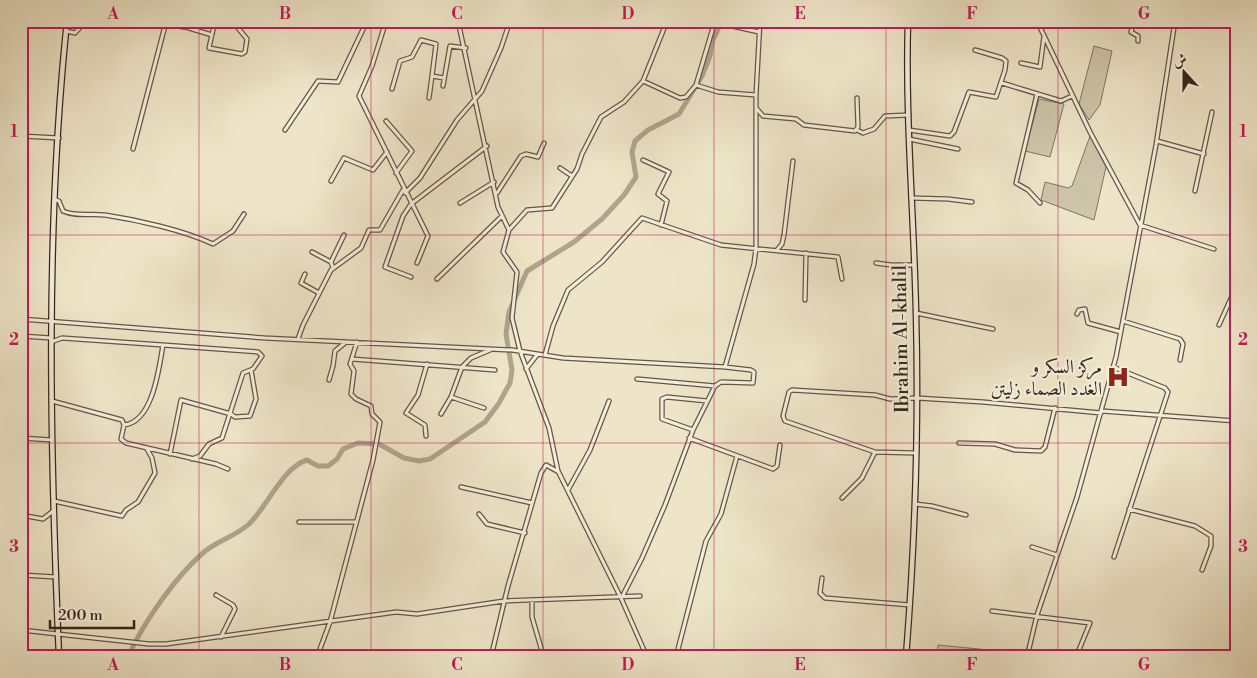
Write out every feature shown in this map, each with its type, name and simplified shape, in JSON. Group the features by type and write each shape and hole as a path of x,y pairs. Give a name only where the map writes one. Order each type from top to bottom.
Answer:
{"highway":[{"path":"1232,21 1236,24"}],"street":[{"path":"59,657 53,511 51,320 67,21"},
{"path":"66,31 75,33 86,21"},
{"path":"133,149 166,21 212,35"},
{"path":"182,27 183,21"},
{"path":"215,21 209,48 242,54 245,52 247,40 238,28 240,21"},
{"path":"284,130 318,80 338,82 367,21"},
{"path":"386,21 372,66 359,96 428,237 417,263"},
{"path":"458,21 466,48 474,100 487,146 502,216 509,230"},
{"path":"298,339 319,293 333,268 359,249 369,230 380,230 404,191 420,178 449,132 482,91 496,61 510,21"},
{"path":"647,657 621,598 558,471 549,428 526,369 512,318 517,272 503,252 509,230 527,210 552,208 572,176 601,117 624,102 643,81 667,21"},
{"path":"725,367 754,264 756,248 756,95 760,21"},
{"name":"Ibrahim Al-khalil","path":"906,657 914,504 916,398 916,312 908,115 908,21"},
{"path":"1037,21 1072,96 1140,225 1214,250"},
{"path":"1134,21 1131,32 1138,36 1138,42"},
{"path":"1027,657 1037,615 1077,497 1113,367 1157,141 1177,21 1206,24 1219,21"},
{"path":"643,81 680,98 686,97 696,85 714,22 759,32"},
{"path":"1021,64 1040,67 1044,35"},
{"path":"392,89 400,61 412,57 421,40 436,44 429,98"},
{"path":"443,86 451,46 466,48"},
{"path":"909,130 951,135 969,92 995,98 1002,83 1006,65 1004,59 975,50"},
{"path":"432,76 444,78"},
{"path":"1002,83 1061,101 1072,96"},
{"path":"696,85 718,92 756,95"},
{"path":"1037,94 1016,183 1028,190 1040,203"},
{"path":"857,98 857,130"},
{"path":"757,109 763,116 796,119 804,125 857,130 863,133 874,129 885,116 908,115"},
{"path":"1195,191 1212,112"},
{"path":"386,121 412,151 396,173"},
{"path":"21,136 60,138"},
{"path":"909,139 958,149"},
{"path":"1157,141 1204,154"},
{"path":"497,193 522,155 538,157 544,143"},
{"path":"411,277 385,267 400,224 411,204 487,146"},
{"path":"331,181 344,158 373,170 387,152"},
{"path":"643,160 669,172 658,194 667,202 661,224"},
{"path":"777,250 782,244 784,235 793,161"},
{"path":"560,168 572,176"},
{"path":"460,202 494,182"},
{"path":"912,198 972,202"},
{"path":"56,200 59,201 63,211 69,213 104,215 175,229 213,244 233,231 244,214"},
{"path":"437,279 502,216"},
{"path":"544,355 553,326 568,290 602,262 642,218 721,246 838,257 842,279"},
{"path":"330,262 344,235"},
{"path":"312,252 330,262 333,268"},
{"path":"805,300 806,253"},
{"path":"876,263 891,266 914,265"},
{"path":"305,274 301,283 319,293"},
{"path":"1219,325 1236,287"},
{"path":"1078,314 1079,310 1085,309 1088,323 1121,332"},
{"path":"916,312 993,329"},
{"path":"21,319 206,334 493,349 544,355 751,370 754,372 753,383 721,382 715,386 689,438 665,505 642,558 621,598"},
{"path":"1123,320 1180,339 1183,344 1180,360"},
{"path":"21,336 51,340 69,338 261,353 262,358 251,370 243,373 232,414 221,440 209,444 198,457 192,459"},
{"path":"329,380 333,366 334,351 347,341"},
{"path":"318,657 330,622 373,460 380,422 372,414 371,406 352,396 352,359 357,342"},
{"path":"124,425 136,421 146,408 154,387 163,345"},
{"path":"441,414 462,367 471,358 493,349"},
{"path":"526,369 538,354"},
{"path":"352,359 495,370"},
{"path":"426,436 425,425 406,413 421,390 427,364"},
{"path":"1113,367 1168,390 1168,395 1159,416 1114,557"},
{"path":"170,454 181,400 232,414 235,417 250,416 256,398 251,370"},
{"path":"637,379 715,386"},
{"path":"915,453 875,452 785,421 783,416 790,391 875,395 890,400 916,398 1236,420"},
{"path":"450,397 484,408"},
{"path":"693,430 662,419 662,399 667,397 707,401"},
{"path":"52,401 120,419 124,425 122,441 228,469"},
{"path":"567,491 590,450 609,401"},
{"path":"959,442 995,444 1015,450 1041,451 1045,447 1055,408"},
{"path":"21,438 52,440"},
{"path":"689,438 776,468 780,445"},
{"path":"53,501 122,516 126,510 138,502 155,473 152,458 147,448"},
{"path":"842,498 862,478 875,452"},
{"path":"676,657 706,541 721,514 737,456"},
{"path":"491,657 504,601 544,466 547,465 558,471"},
{"path":"461,487 532,503"},
{"path":"914,504 932,506 966,515"},
{"path":"1129,509 1194,526 1211,536 1211,546 1202,570"},
{"path":"21,515 43,519 53,511"},
{"path":"479,514 487,524 525,533"},
{"path":"299,522 355,522"},
{"path":"1032,547 1057,555"},
{"path":"21,575 56,577"},
{"path":"822,578 820,593 825,598 910,605"},
{"path":"216,595 235,608 221,638"},
{"path":"21,630 155,644 221,638 396,612 417,614 504,601 640,596"},
{"path":"532,600 532,617 541,648"},
{"path":"992,611 1090,623 1076,657"}],"shaded area":[{"path":"1094,46 1112,51 1100,105 1089,120 1079,104"},
{"path":"1039,99 1064,104 1050,157 1025,151"},
{"path":"1090,136 1106,167 1094,220 1041,200 1045,182 1068,188 1072,186"},
{"path":"938,645 999,651 997,657 910,657 910,653 937,654"}],"waterway":[{"path":"128,657 151,615 182,574 209,548 249,524 283,479 298,464 307,460 318,466 328,466 337,459 343,449 358,443 379,444 404,458 419,461 430,459 485,422 499,403 510,383 512,370 506,334 509,312 527,271 574,242 602,219 624,195 636,177 632,152 635,141 648,130 679,114 702,76 710,56 712,42 722,21"}],"place":[{"name":"مركز السكر و الغدد الصماء زليتن","path":"1118,377"}]}
